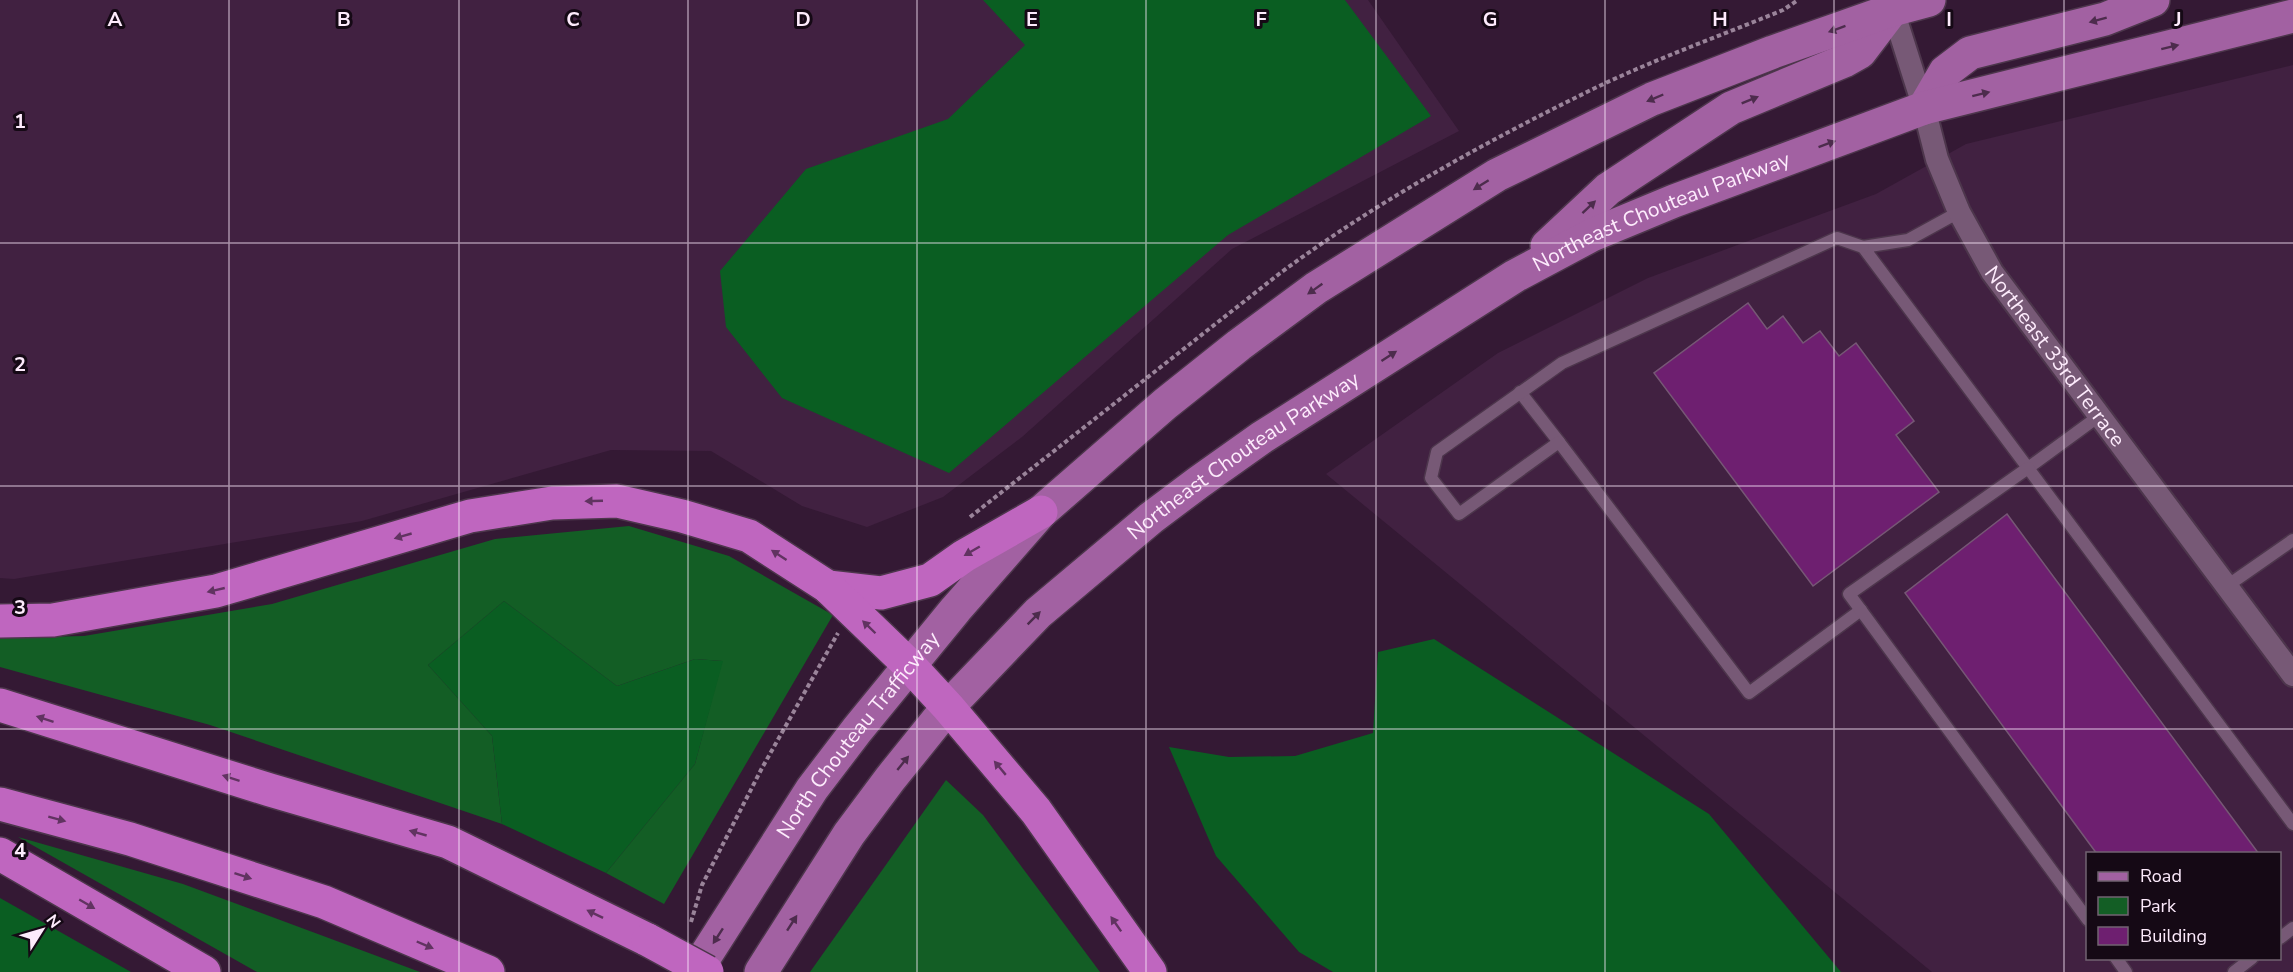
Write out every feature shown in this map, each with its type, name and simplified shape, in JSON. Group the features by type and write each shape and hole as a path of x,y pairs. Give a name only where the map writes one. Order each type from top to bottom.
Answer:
{"highway":[{"path":"0,621 53,620 216,591 470,516 563,502 617,501 682,516 749,536 828,587 910,666 948,707 1036,812 1150,972"},
{"path":"828,587 881,593 930,580 964,556 1041,512"},
{"path":"0,705 270,790 448,842 648,940 707,972"},
{"path":"0,804 130,838 324,902 488,972"},
{"path":"0,854 204,972"}],"main road":[{"path":"1041,512 1165,404 1308,294 1497,175 1652,99 1891,5 1929,0"},
{"path":"1924,108 1945,72 1970,53 2105,19 2153,0"},
{"path":"1515,276 1608,189 1731,108 1844,61 1860,52 1891,5"},
{"name":"Northeast Chouteau Parkway","path":"948,707 1038,614 1161,511 1261,438 1515,276 1592,235 1674,201 1924,108 2293,16"},
{"name":"North Chouteau Trafficway","path":"695,972 812,789 956,609 1041,512"},
{"path":"761,972 849,834 948,707"}],"street":[{"name":"Northeast 33rd Terrace","path":"1891,5 1924,108 1937,159 1959,212 1992,272 2293,675"}],"lane":[{"path":"1558,442 1459,514 1431,478 1437,452 1562,363 1837,238 1863,247 1908,240 1959,212"},
{"path":"1863,247 2293,824"},
{"path":"1520,392 1749,693 1861,610"},
{"path":"2086,917 1849,594 2099,416"},
{"path":"2227,586 2293,540"},
{"path":"2281,937 2293,928"},
{"path":"2234,972 2249,960"}],"shaded area":[{"path":"0,0 1368,0 1459,131 1232,249 1022,437 943,497 867,527 802,506 711,451 611,450 362,521 14,579 0,578"},
{"path":"2293,65 2293,972 1932,972 1326,474 1498,353 1648,278 1876,194 1966,144"}],"green space":[{"path":"983,0 1345,0 1431,116 1228,235 949,473 782,398 726,327 720,271 806,169 948,119 1025,45"},
{"path":"629,526 729,556 833,615 664,904 606,873 695,764 722,661 695,659 617,686 504,601 428,665 492,736 502,824 210,725 0,667 0,638 84,636 272,604 495,539"},
{"path":"504,601 617,686 695,659 723,661 695,764 606,873 502,824 492,736 428,665"},
{"path":"1434,639 1709,814 1841,972 1333,972 1299,952 1216,856 1169,747 1229,757 1295,756 1373,733 1378,652"},
{"path":"946,780 983,815 1100,972 810,972"},
{"path":"18,837 183,884 420,972 257,972"},
{"path":"0,898 131,972 0,972"}],"building":[{"path":"1748,303 1767,329 1783,316 1803,343 1820,331 1839,356 1856,343 1914,421 1896,435 1939,492 1813,586 1654,373"},
{"path":"2007,514 2258,852 2096,852 1905,593"}]}
